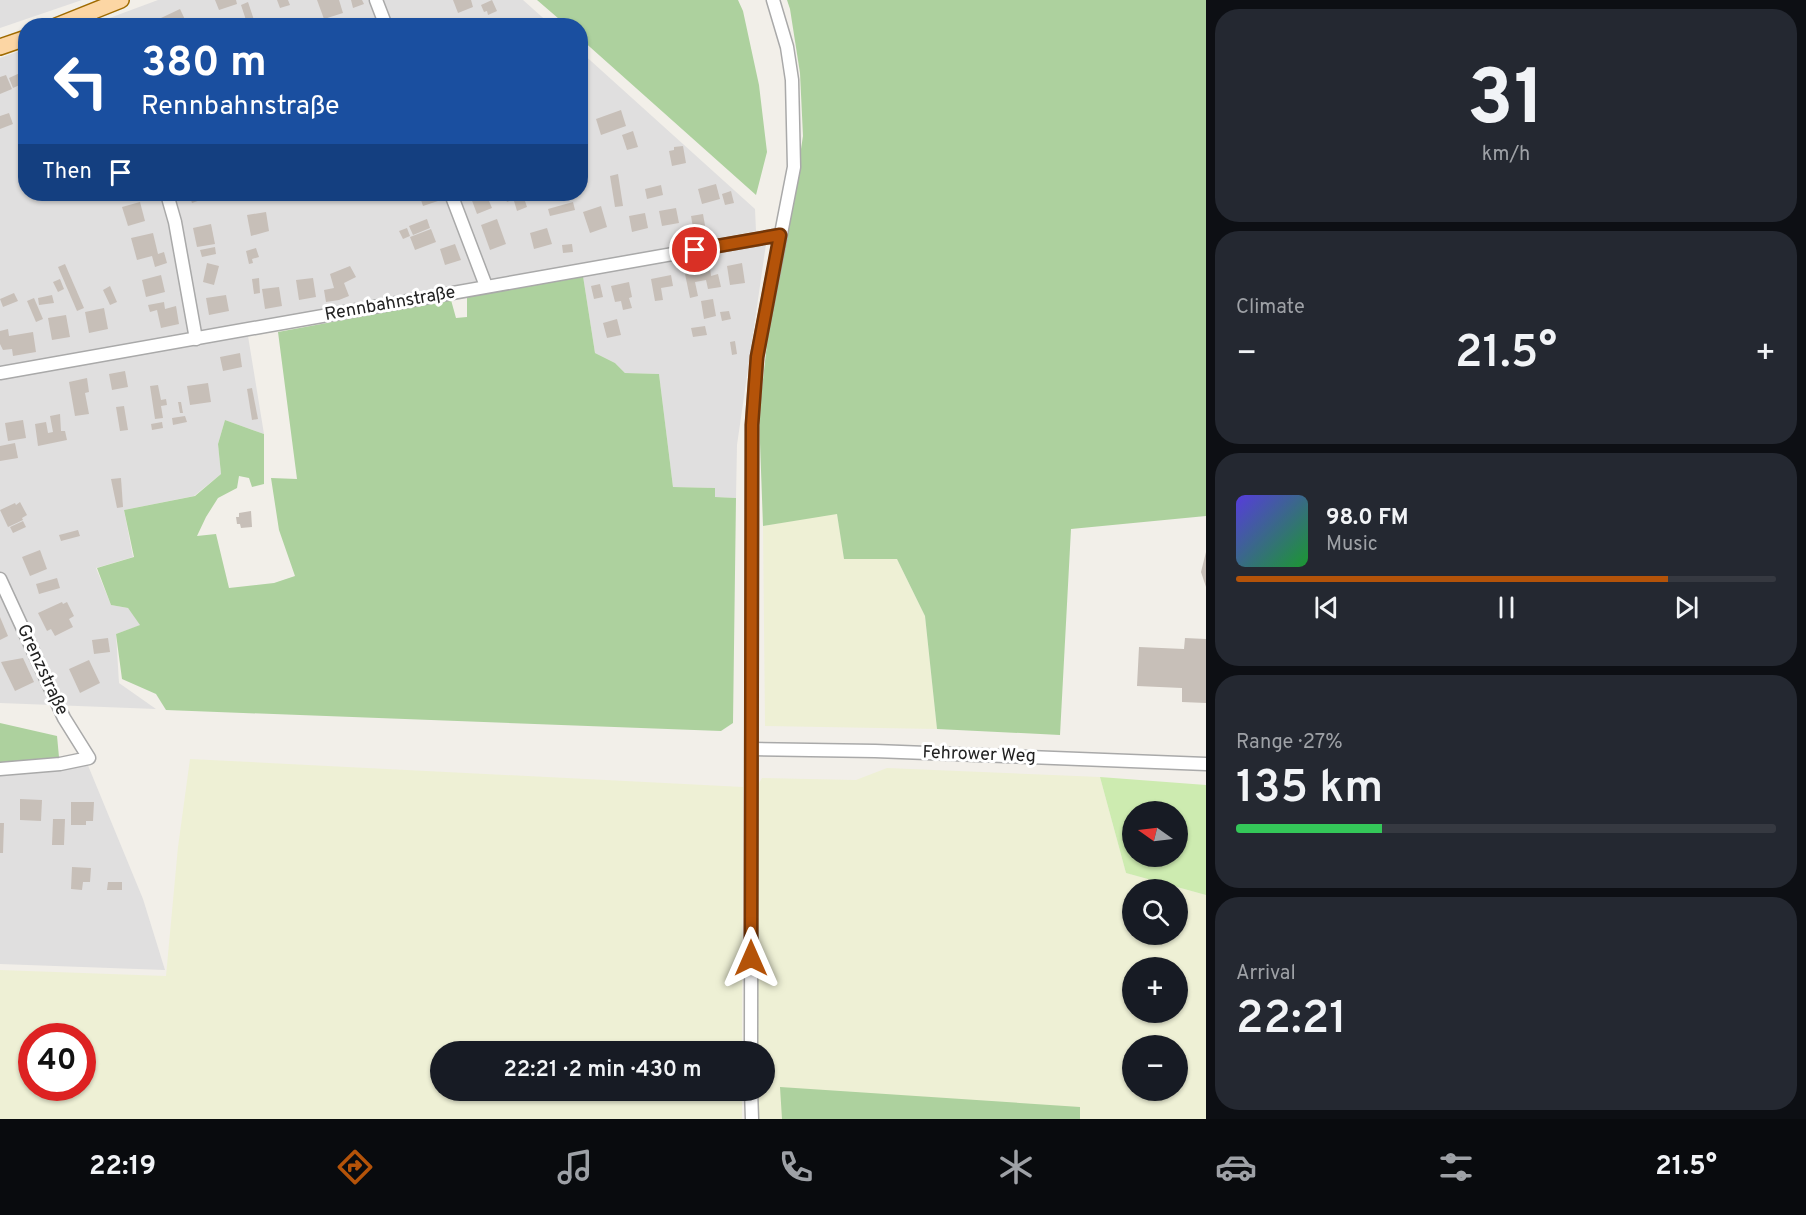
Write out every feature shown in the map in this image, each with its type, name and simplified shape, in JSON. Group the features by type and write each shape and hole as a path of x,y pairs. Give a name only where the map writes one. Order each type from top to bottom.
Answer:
{"main road":[{"path":"93,18 121,0"},
{"path":"0,47 18,41"}],"street":[{"path":"376,0 383,18"},
{"path":"751,1041 752,425 757,357 794,167 792,80 773,0"},
{"path":"168,201 175,222 196,339"},
{"path":"454,201 486,286"},
{"name":"Rennbahnstraße","path":"0,373 780,235"},
{"name":"Grenzstraße","path":"0,579 64,718 90,758 60,764 0,769"},
{"name":"Fehrower Weg","path":"752,749 874,751 1206,764"},
{"path":"752,1101 752,1119"}],"shaded area":[{"path":"0,0 82,0 29,18 18,18 18,22 0,28"},
{"path":"158,0 523,0 543,18 110,18"},
{"path":"18,52 18,201 588,201 588,58 755,209 756,231 389,300 0,367 0,58"},
{"path":"766,244 737,445 736,498 715,497 714,488 673,487 659,374 625,373 615,363 595,353 583,276"},
{"path":"248,336 264,434 225,420 218,444 221,474 194,496 124,510 133,557 96,568 111,605 128,608 141,625 116,634 119,683 156,709 0,703 0,378"},
{"path":"87,763 143,899 165,970 0,964 0,775 33,773"}],"green space":[{"path":"537,0 738,0 743,11 759,85 767,152 756,195 588,45 588,18 558,18"},
{"path":"787,0 1206,0 1206,516 1071,529 1060,735 937,729 925,616 897,559 844,559 837,514 763,526 759,415 769,326 787,240 803,136 800,73"},
{"path":"583,276 595,353 615,363 625,373 659,374 673,487 715,488 715,497 736,498 733,723 721,731 166,710 156,694 122,679 116,634 140,625 128,608 111,605 97,568 134,557 124,510 195,496 221,474 218,444 225,420 264,434 264,484 252,487 249,478 239,476 237,488 218,498 197,536 216,534 229,588 274,583 295,576 279,530 271,478 297,479 278,332 451,300 456,318 467,317 467,297"},
{"path":"837,513 844,559 897,559 925,616 937,729 765,726 763,526"},
{"path":"0,723 57,736 59,757 0,764"},
{"path":"190,759 743,787 742,1041 430,1041 430,1101 742,1101 742,1119 0,1119 0,970 166,976 178,847"},
{"path":"887,768 1100,777 1122,858 1122,867 1124,867 1126,873 1148,879 1122,879 1122,945 1188,945 1188,890 1206,895 1206,1119 759,1119 758,1101 775,1101 775,1041 758,1041 756,788 762,778 856,780"},
{"path":"1100,777 1206,785 1206,895 1188,890 1188,879 1148,879 1126,873 1124,867 1188,867 1188,801 1122,801 1122,858"},
{"path":"780,1087 1080,1107 1080,1119 782,1119"}],"building":[{"path":"215,0 236,0 237,4 219,10"},
{"path":"277,0 288,0 290,5 280,8"},
{"path":"317,0 339,0 343,13 324,18"},
{"path":"351,0 362,0 364,4 353,8"},
{"path":"453,0 471,0 473,7 458,13"},
{"path":"492,0 497,11 488,15 481,5"},
{"path":"248,2 253,18 245,18 241,5"},
{"path":"180,9 184,18 161,18"},
{"path":"18,74 18,86 13,88 9,78"},
{"path":"6,75 12,89 0,94 0,77"},
{"path":"621,110 626,126 601,135 596,119"},
{"path":"9,113 13,124 0,129 0,116"},
{"path":"633,131 638,147 627,150 622,135"},
{"path":"683,146 686,163 672,166 669,151 674,150 674,147"},
{"path":"618,174 623,206 615,207 610,176"},
{"path":"716,184 720,199 702,204 698,189"},
{"path":"661,185 663,195 647,199 645,189"},
{"path":"731,191 734,203 725,205 722,194"},
{"path":"421,201 438,201 423,206"},
{"path":"472,201 489,201 492,208 477,214"},
{"path":"514,201 525,201 527,207 517,211"},
{"path":"140,202 145,221 128,226 122,207"},
{"path":"573,202 575,210 550,216 548,209"},
{"path":"601,206 607,227 590,233 583,212"},
{"path":"676,208 679,223 662,226 659,211"},
{"path":"266,212 269,231 251,236 247,215"},
{"path":"645,213 648,228 632,232 629,216"},
{"path":"703,214 706,231 694,233 691,216"},
{"path":"427,219 430,228 413,235 409,226"},
{"path":"497,219 506,244 490,250 481,225"},
{"path":"211,224 215,244 197,247 193,228"},
{"path":"407,228 410,236 403,239 399,231"},
{"path":"547,228 552,244 534,249 530,233"},
{"path":"431,229 436,242 415,250 410,237"},
{"path":"153,233 158,254 164,252 167,263 155,267 152,256 137,260 131,238"},
{"path":"455,244 461,260 445,265 440,249"},
{"path":"572,244 573,252 563,253 562,245"},
{"path":"215,247 216,254 202,257 200,250"},
{"path":"256,248 259,257 252,259 253,263 249,264 246,251"},
{"path":"207,263 219,266 214,285 203,282"},
{"path":"742,263 745,283 730,285 727,266"},
{"path":"65,264 84,308 77,311 58,267"},
{"path":"350,266 356,277 344,283 349,296 326,302 324,290 334,288 330,274"},
{"path":"710,268 711,276 718,274 721,287 708,289 706,280 695,282 698,296 690,298 685,274"},
{"path":"161,275 165,292 146,297 142,280"},
{"path":"671,275 673,286 661,288 663,300 655,301 651,279"},
{"path":"259,278 260,293 254,294 252,279"},
{"path":"313,278 316,297 299,300 296,280"},
{"path":"60,279 64,289 58,292 53,282"},
{"path":"629,282 632,297 629,298 632,308 623,310 621,301 615,302 611,286"},
{"path":"600,284 603,297 594,299 591,286"},
{"path":"110,286 117,302 110,305 103,290"},
{"path":"279,287 282,306 265,309 262,289"},
{"path":"14,293 18,301 3,307 0,299"},
{"path":"52,295 54,303 39,305 38,298"},
{"path":"226,295 229,311 209,315 206,298"},
{"path":"34,298 43,319 36,322 27,301"},
{"path":"713,299 716,316 704,319 701,301"},
{"path":"164,302 165,309 176,306 179,324 161,328 157,310 150,312 148,305"},
{"path":"104,308 108,329 89,333 85,312"},
{"path":"729,311 731,319 722,321 720,312"},
{"path":"66,315 70,337 52,340 48,318"},
{"path":"617,319 621,335 607,338 603,323"},
{"path":"705,326 707,335 693,337 691,328"},
{"path":"8,329 9,336 33,332 36,352 13,356 12,349 3,350 0,344 0,331"},
{"path":"735,341 737,354 732,355 730,342"},
{"path":"240,353 242,367 223,371 220,357"},
{"path":"125,371 128,387 112,390 109,374"},
{"path":"87,378 89,392 85,393 89,414 75,416 69,382"},
{"path":"208,383 211,402 190,405 187,386"},
{"path":"158,385 161,400 166,399 167,405 161,406 163,418 155,419 150,386"},
{"path":"252,388 258,419 252,420 247,389"},
{"path":"178,402 181,402 183,413 180,413"},
{"path":"124,406 128,430 120,431 116,407"},
{"path":"60,414 61,431 65,431 67,440 38,446 35,424 46,422 48,433 53,432 50,416"},
{"path":"185,416 187,422 173,425 172,418"},
{"path":"23,420 26,438 8,441 5,423"},
{"path":"162,422 163,428 152,430 151,424"},
{"path":"15,443 18,458 0,461 0,446"},
{"path":"121,478 123,507 117,508 111,479"},
{"path":"20,502 27,515 22,518 23,520 8,527 0,510"},
{"path":"251,511 252,527 241,528 240,524 237,524 236,517 239,517 239,513"},
{"path":"23,521 26,527 13,533 10,527"},
{"path":"78,530 80,536 61,541 59,535"},
{"path":"40,550 47,569 30,576 22,557"},
{"path":"1206,552 1206,587 1201,572"},
{"path":"57,578 60,588 39,594 36,584"},
{"path":"62,602 63,604 67,602 74,616 69,619 73,627 55,636 51,629 47,631 38,613"},
{"path":"0,617 8,636 0,640"},
{"path":"108,638 110,652 94,654 92,640"},
{"path":"1185,638 1206,639 1206,703 1182,702 1182,688 1137,686 1139,647 1184,649"},
{"path":"23,658 34,682 15,691 1,662"},
{"path":"89,660 100,683 80,693 69,669"},
{"path":"20,799 42,800 41,821 20,820"},
{"path":"71,802 94,802 93,821 86,821 86,825 71,825"},
{"path":"53,819 65,819 64,845 52,845"},
{"path":"0,823 4,823 3,853 0,853"},
{"path":"72,867 91,868 90,882 83,882 82,890 71,889"},
{"path":"108,882 122,882 122,890 107,890"}],"route":[{"path":"695,250 780,235 757,357 752,425 751,958"}]}
